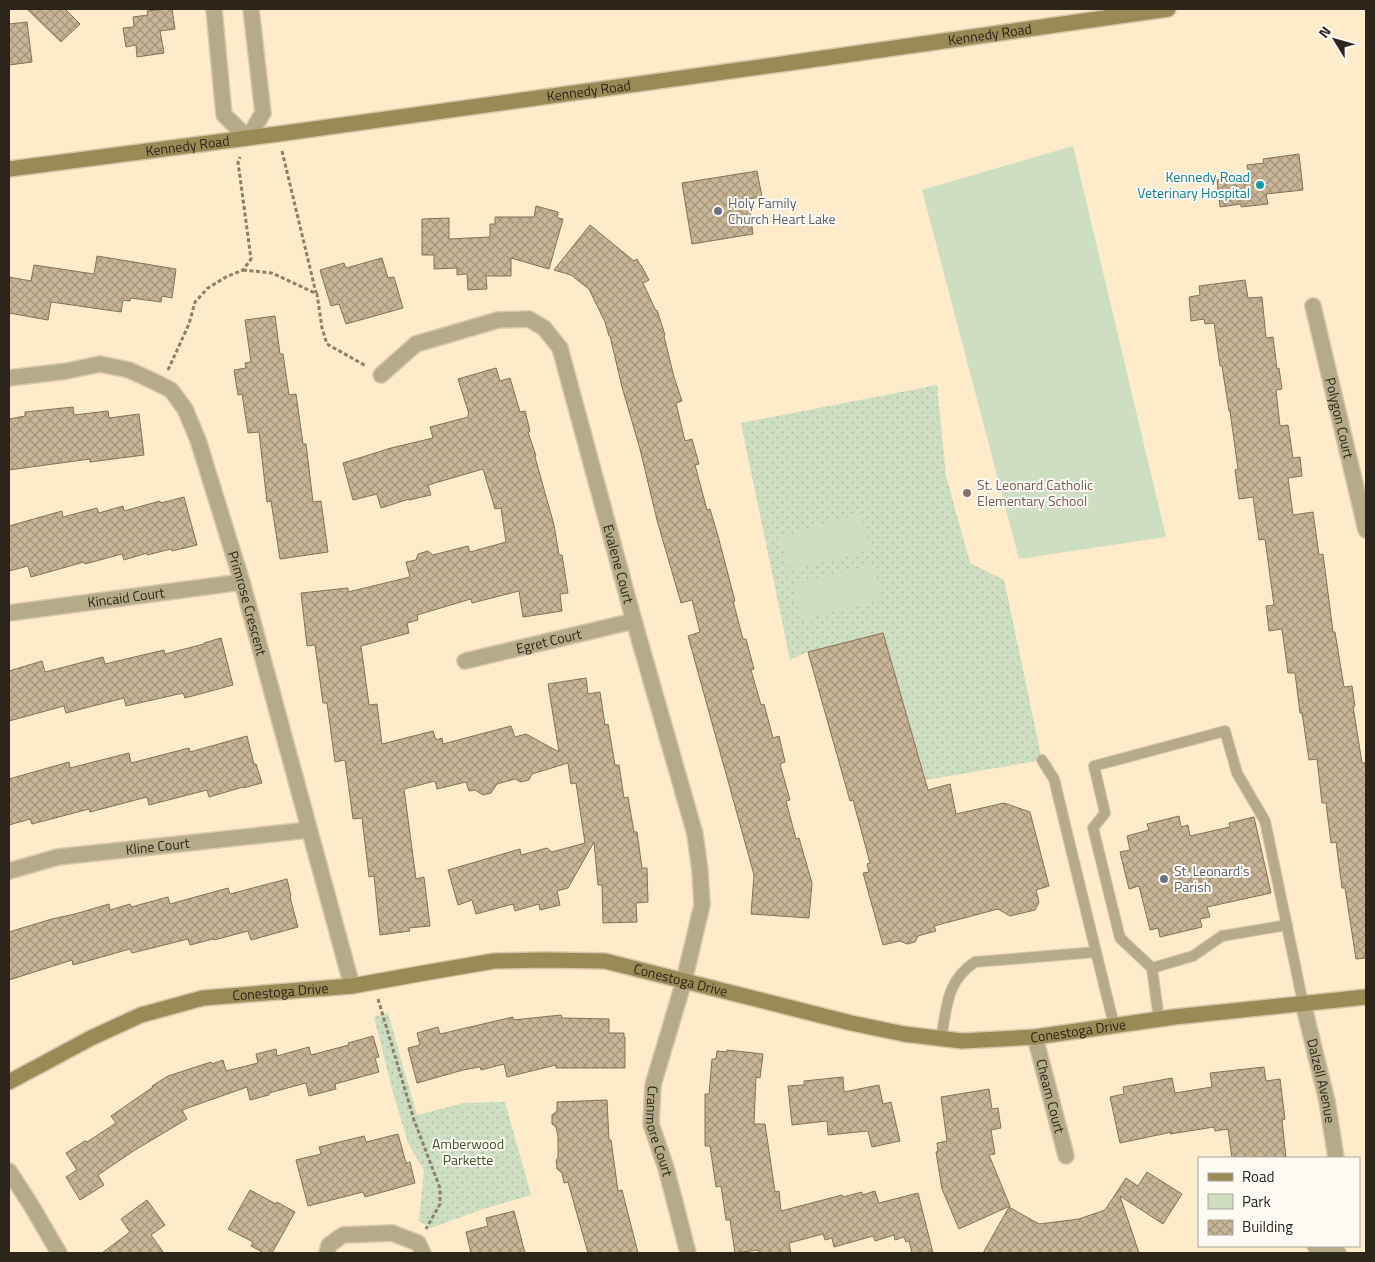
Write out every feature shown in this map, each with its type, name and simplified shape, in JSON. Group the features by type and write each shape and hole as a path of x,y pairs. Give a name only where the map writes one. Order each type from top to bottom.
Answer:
{"street":[{"path":"214,9 224,115 248,138 263,113 251,9"},
{"name":"Kennedy Road","path":"9,169 786,64 1168,9"},
{"name":"Polygon Court","path":"1313,306 1366,530"},
{"name":"Evalene Court","path":"381,375 416,344 498,320 529,319 544,328 560,348 634,621 695,834 702,905 684,981"},
{"name":"Primrose Crescent","path":"9,378 67,371 100,364 129,370 171,390 185,409 198,440 242,582 352,986"},
{"name":"Kincaid Court","path":"9,613 242,582"},
{"name":"Egret Court","path":"465,661 634,621"},
{"name":"Kline Court","path":"9,871 58,857 309,830"},
{"name":"Conestoga Drive","path":"9,1082 90,1038 141,1015 203,998 352,986 494,961 605,961 851,1023 904,1034 962,1041 1035,1037 1158,1019 1366,997"},
{"name":"Cranmore Court","path":"684,981 653,1084 651,1124 666,1168 688,1253"},
{"name":"Dalzell Avenue","path":"1303,1003 1327,1101 1336,1157"},
{"name":"Cheam Court","path":"1035,1037 1066,1156"},
{"path":"9,1171 59,1253"},
{"path":"327,1253 329,1245 343,1235 392,1233 421,1248"},
{"path":"1318,1247 1338,1253"}],"lane":[{"path":"1158,1019 1152,968 1120,938 1093,828 1105,813 1094,766 1225,731 1237,773 1265,821 1303,1003"},
{"path":"1042,760 1054,779 1114,1025"},
{"path":"1152,968 1193,956 1222,936 1287,925"},
{"path":"941,1039 951,990 956,979 964,969 975,962 1096,952"}],"path":[{"path":"278,134 327,344 381,375"},
{"path":"243,270 250,259 238,162 248,138"},
{"path":"153,381 170,369 189,324 195,302 208,288 226,277 243,270 272,274 316,294"},
{"path":"374,982 414,1120 434,1168 440,1188 440,1204 421,1248"}],"green space":[{"path":"1073,146 1166,537 1019,559 922,190"},
{"path":"937,385 946,476 970,563 1004,580 1042,760 926,780 883,633 808,652 790,660 741,423"},
{"path":"860,514 870,548 789,572 779,538"},
{"path":"873,564 882,599 802,620 793,585"},
{"name":"Amberwood Parkette","path":"388,1013 417,1115 464,1103 505,1102 531,1195 483,1209 431,1228 419,1221 424,1171 408,1143 374,1017"}],"building":[{"path":"27,9 65,9 80,24 61,42"},
{"path":"172,9 175,29 160,31 164,53 137,57 136,45 126,47 123,28 134,27 133,17 148,15 147,11"},
{"path":"27,22 32,62 9,65 9,24"},
{"name":"Kennedy Road Veterinary Hospital","path":"1299,154 1303,190 1266,194 1268,204 1241,207 1241,204 1220,207 1217,180 1249,176 1247,165 1264,163 1263,159"},
{"name":"Holy Family Church Heart Lake","path":"757,171 762,197 748,199 753,234 692,244 682,183"},
{"path":"536,206 558,212 557,218 563,219 549,269 511,258 511,276 486,276 487,289 468,290 467,274 457,275 457,268 434,269 434,255 422,255 422,219 449,218 449,239 490,237 490,224 495,224 495,217 534,217"},
{"path":"590,225 634,261 637,259 649,280 643,283 657,310 665,335 674,377 682,401 676,403 685,441 692,439 699,464 695,465 707,510 710,509 718,536 743,639 746,639 754,669 751,670 761,705 764,704 773,738 779,736 785,762 780,764 790,800 786,801 796,839 799,838 812,883 809,918 751,914 754,875 688,636 700,632 692,600 681,603 605,322 589,289 571,275 554,270"},
{"path":"97,256 176,269 172,298 162,296 161,302 131,298 130,301 123,300 121,312 51,302 48,320 9,313 9,277 31,281 34,265 94,274"},
{"path":"382,258 388,278 394,277 403,308 346,324 339,304 331,306 320,270 344,263 346,268"},
{"path":"1245,280 1248,298 1262,297 1266,338 1273,337 1277,369 1279,368 1282,389 1276,390 1280,426 1288,425 1293,458 1300,457 1302,476 1288,478 1293,515 1313,512 1319,555 1323,554 1333,632 1335,632 1344,687 1352,686 1355,706 1353,706 1362,763 1366,763 1366,958 1356,959 1345,888 1342,888 1336,842 1331,843 1326,803 1322,803 1317,759 1309,760 1295,673 1288,673 1282,629 1269,631 1266,606 1274,605 1265,539 1259,540 1253,497 1239,499 1235,470 1238,469 1230,411 1222,366 1220,366 1214,323 1205,324 1204,319 1191,321 1189,297 1200,295 1199,286"},
{"path":"275,316 280,354 283,354 289,395 296,394 303,444 306,444 313,502 321,501 328,552 280,559 271,501 267,502 259,432 248,433 242,394 238,395 234,370 246,368 245,363 251,362 245,320"},
{"path":"496,368 500,381 510,378 520,412 525,411 530,431 528,432 554,525 559,555 562,555 568,593 560,594 562,611 523,617 519,591 472,603 471,599 417,615 418,620 407,623 409,633 361,646 369,705 377,704 382,744 433,731 436,740 442,738 443,744 511,726 515,737 526,734 559,752 548,684 586,678 588,694 600,692 605,725 608,724 615,765 619,765 624,798 628,797 634,832 637,832 642,868 647,868 648,902 636,903 637,922 603,923 602,885 598,885 594,842 568,888 557,891 560,905 540,910 539,904 515,911 513,904 476,914 472,900 458,905 448,870 520,849 521,855 547,848 552,852 585,843 576,783 571,784 568,763 532,774 529,780 521,782 515,779 497,784 491,793 483,795 475,790 469,791 466,782 437,789 435,781 404,789 416,879 424,877 430,926 409,928 410,931 380,935 374,876 369,877 362,818 353,819 345,760 335,762 327,703 323,703 315,645 307,646 301,593 348,588 348,592 410,577 406,562 416,560 418,554 428,551 433,555 468,546 470,552 506,542 501,508 495,509 483,469 428,485 431,495 409,499 381,508 377,494 353,500 343,463 391,448 433,438 430,427 468,417 469,414 458,379"},
{"path":"73,407 74,415 108,411 109,418 139,414 144,455 90,462 90,459 9,470 9,419 25,416 25,412"},
{"path":"184,497 197,545 147,555 147,553 124,560 122,554 85,564 84,562 31,577 28,566 9,571 9,526 62,511 63,517 97,508 99,513 123,506 124,511 160,501 161,503"},
{"path":"883,633 928,790 950,784 956,814 1004,803 1030,812 1049,886 1036,890 1039,902 1035,910 1010,916 998,909 934,926 936,931 918,936 915,942 907,944 900,941 883,945 863,873 869,872 867,864 870,863 853,800 850,801 808,652"},
{"path":"221,638 233,685 185,698 183,693 126,706 124,698 66,713 64,706 9,721 9,671 42,661 45,672 103,657 105,664 164,650 165,654"},
{"path":"247,736 254,764 256,764 262,783 209,797 207,790 149,805 147,797 90,812 89,809 32,824 30,819 9,825 9,779 69,762 70,768 129,753 131,763 189,748 190,752"},
{"name":"St. Leonard's Parish","path":"1179,816 1181,827 1188,825 1190,836 1230,827 1229,823 1254,817 1271,893 1207,907 1210,917 1200,919 1202,927 1160,937 1158,928 1150,930 1139,886 1129,889 1120,852 1130,850 1127,836 1149,830 1147,824"},
{"path":"287,879 298,927 251,940 248,931 190,945 188,939 132,953 130,949 73,965 72,960 9,980 9,932 109,904 110,910 130,904 131,907 168,897 170,904 228,888 230,894"},
{"path":"561,1015 562,1018 609,1019 609,1033 624,1033 625,1068 556,1068 556,1065 507,1077 504,1064 481,1070 480,1067 463,1070 417,1083 408,1048 420,1045 417,1033 438,1027 440,1034 513,1017 513,1020"},
{"path":"373,1036 379,1057 375,1058 379,1072 335,1084 336,1089 309,1096 306,1083 250,1100 247,1087 182,1110 187,1119 98,1175 104,1185 80,1200 66,1177 77,1170 66,1153 116,1123 111,1116 168,1076 223,1060 226,1071 258,1063 256,1054 276,1049 277,1056 309,1047 311,1055 349,1045 348,1043"},
{"path":"727,1050 763,1054 760,1078 756,1077 754,1124 765,1124 775,1192 779,1191 781,1211 842,1195 843,1197 862,1192 862,1195 875,1191 879,1203 918,1193 933,1253 912,1253 909,1241 906,1242 904,1237 895,1240 894,1235 875,1241 873,1236 834,1247 832,1238 825,1240 823,1234 789,1243 791,1253 759,1253 758,1250 735,1253 730,1220 726,1220 721,1186 716,1187 710,1146 705,1146 705,1094 709,1094 712,1059 716,1059 717,1051 727,1052"},
{"path":"1264,1067 1266,1081 1280,1079 1285,1119 1282,1120 1286,1157 1232,1157 1228,1129 1215,1131 1214,1127 1170,1134 1172,1132 1120,1143 1110,1097 1124,1094 1123,1087 1172,1078 1175,1093 1212,1087 1210,1073"},
{"path":"843,1077 844,1092 879,1085 883,1104 891,1102 900,1141 872,1147 868,1131 828,1135 827,1121 792,1125 788,1086 804,1085 804,1081"},
{"path":"989,1089 992,1109 998,1108 1001,1128 991,1130 995,1154 989,1155 1010,1206 959,1229 942,1189 936,1152 938,1151 937,1143 947,1141 941,1097"},
{"path":"607,1100 609,1140 611,1140 618,1191 622,1190 638,1253 588,1253 568,1182 564,1183 562,1173 557,1169 558,1136 556,1127 552,1124 552,1115 557,1111 557,1102"},
{"path":"398,1134 406,1163 410,1162 415,1183 365,1197 363,1192 308,1206 296,1160 321,1154 319,1147 364,1136 366,1142"},
{"path":"1147,1172 1182,1194 1163,1224 1120,1196 1139,1253 983,1253 1009,1207 1039,1224 1079,1219 1105,1210 1126,1178 1138,1186"},
{"path":"250,1190 295,1212 272,1253 264,1253 251,1246 253,1242 228,1229"},
{"path":"147,1200 165,1225 151,1235 164,1253 102,1253 130,1232 121,1219"},
{"path":"514,1211 525,1253 471,1253 466,1232 488,1226 486,1218"}],"place":[{"name":"Kennedy Road Veterinary Hospital","path":"1260,185"},
{"name":"Holy Family Church Heart Lake","path":"718,211"},
{"name":"St. Leonard Catholic Elementary School","path":"967,493"},
{"name":"St. Leonard's Parish","path":"1164,879"}]}
